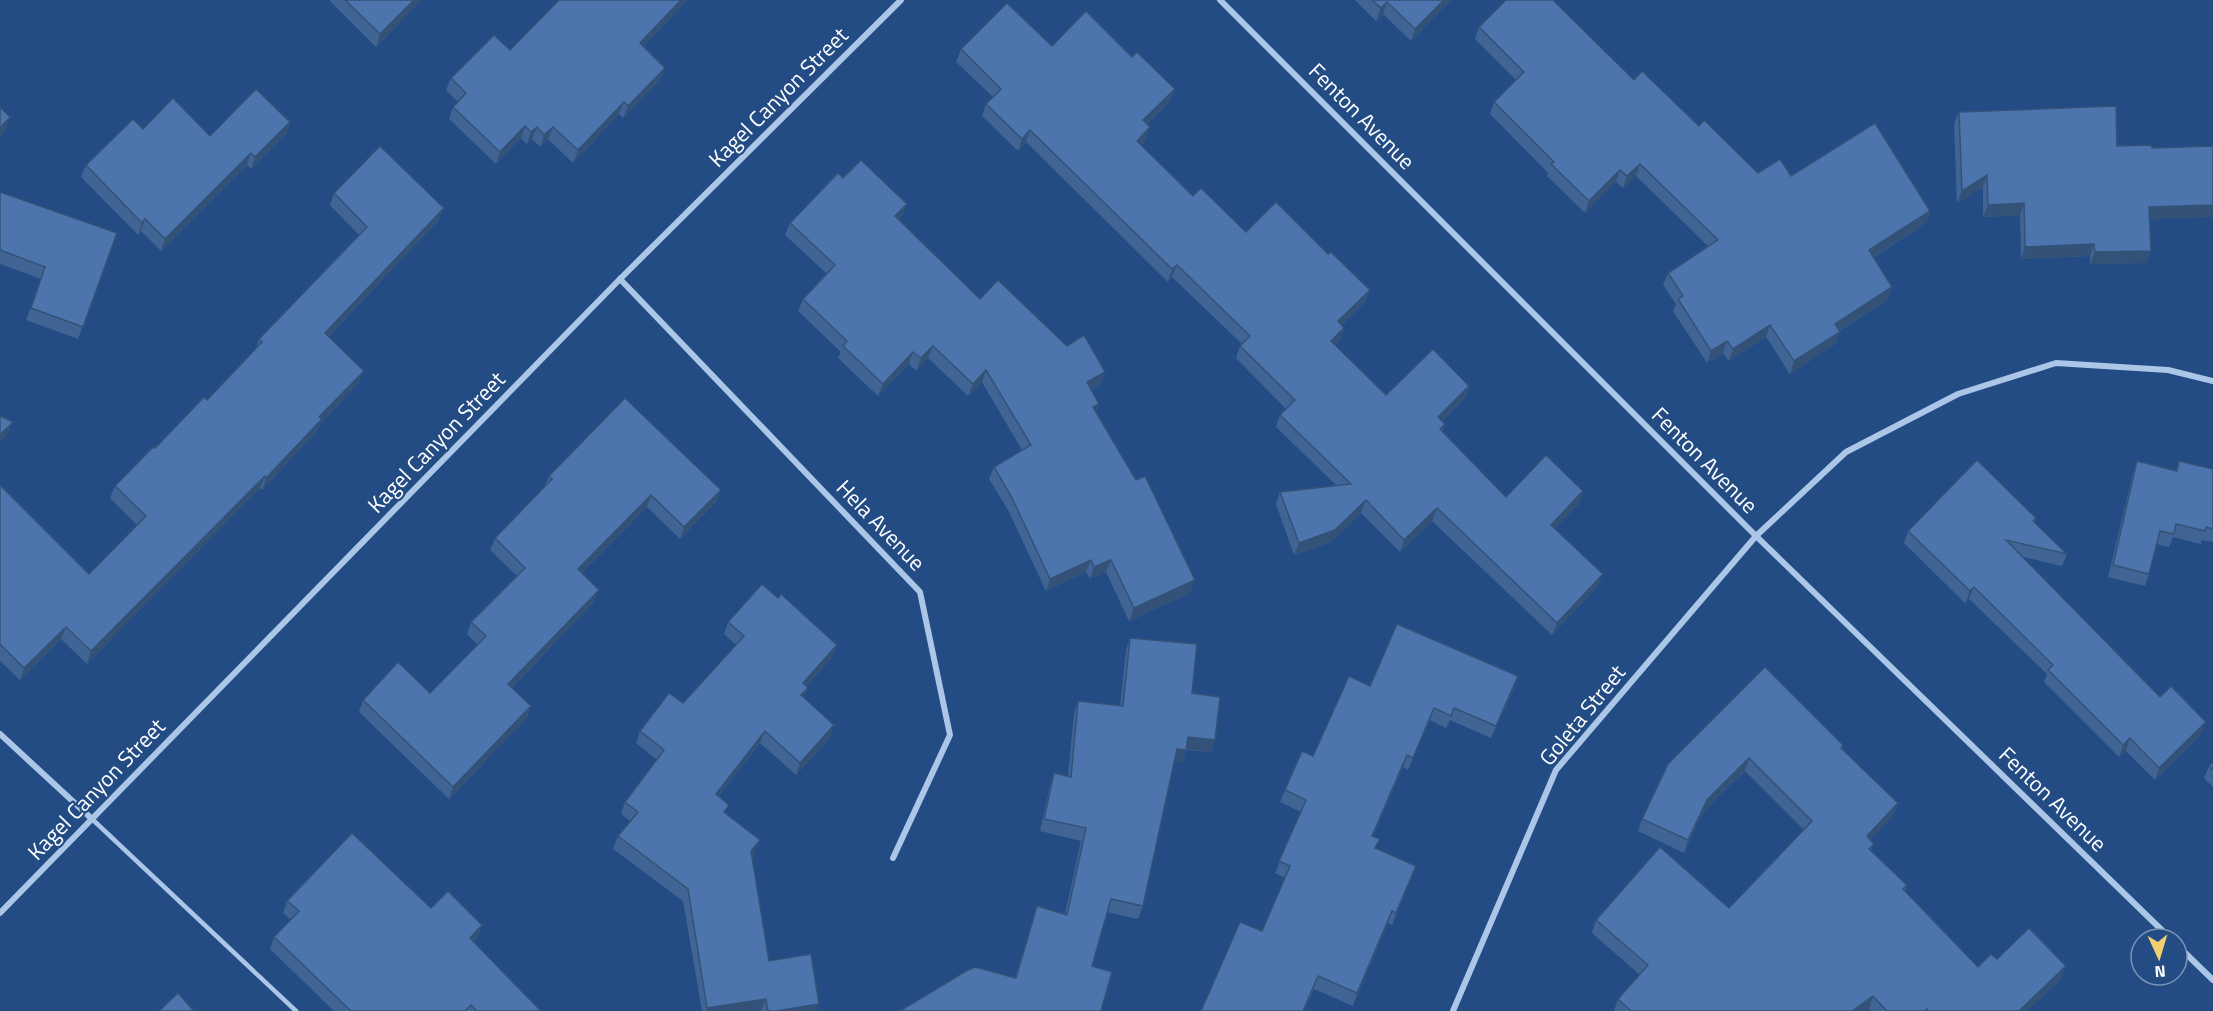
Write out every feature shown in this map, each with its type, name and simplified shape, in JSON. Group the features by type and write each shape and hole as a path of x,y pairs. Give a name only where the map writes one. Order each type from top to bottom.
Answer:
{"street":[{"name":"Kagel Canyon Street","path":"0,913 620,279 901,0"},
{"name":"Fenton Avenue","path":"1220,0 1756,536 2159,927"},
{"name":"Hela Avenue","path":"620,279 920,592 950,735 893,858"},
{"name":"Goleta Street","path":"1453,1011 1556,770 1756,536 1846,452 1958,394 2056,363 2168,370 2213,381"},
{"path":"0,734 92,819"},
{"path":"2189,957 2213,980"}],"lane":[{"path":"92,819 296,1011"}],"building":[{"path":"345,0 414,0 380,34"},
{"path":"559,0 681,0 640,43 665,68 628,106 624,102 578,150 553,127 544,135 537,127 531,132 525,126 500,152 453,107 466,93 451,78 494,35 510,50"},
{"path":"1372,0 1444,0 1415,29 1387,2 1381,8"},
{"path":"1506,0 1553,0 1634,80 1642,71 1699,126 1704,120 1758,173 1780,159 1791,176 1875,123 1930,211 1869,250 1892,287 1835,324 1840,332 1794,361 1770,325 1733,349 1727,341 1711,351 1678,299 1683,296 1668,273 1718,240 1640,164 1627,176 1620,170 1589,201 1551,164 1554,162 1494,102 1524,72 1479,27"},
{"path":"1007,3 1052,46 1086,11 1132,57 1137,52 1175,89 1143,120 1150,127 1137,141 1193,196 1201,188 1246,232 1276,202 1328,254 1331,252 1370,290 1338,321 1344,328 1331,341 1386,395 1433,349 1469,386 1438,417 1445,424 1440,429 1506,497 1546,455 1583,491 1551,525 1603,574 1557,623 1437,508 1404,540 1366,500 1335,530 1299,543 1280,492 1351,484 1280,415 1295,400 1240,346 1250,336 1177,265 1172,269 1030,130 1022,139 986,104 1001,89 961,49"},
{"path":"256,89 290,122 255,157 251,153 165,239 145,219 142,223 86,165 133,119 143,129 173,98 210,136"},
{"path":"2116,106 2117,146 2151,145 2152,148 2213,146 2213,205 2149,207 2151,251 2095,252 2094,244 2025,247 2024,203 1988,205 1987,175 1962,191 1959,112"},
{"path":"0,107 10,117 0,128"},
{"path":"380,146 444,208 325,333 364,371 319,417 322,419 266,478 265,476 91,651 66,627 24,668 0,644 0,485 89,574 146,516 115,486 204,397 207,400 262,342 259,339 367,227 334,193"},
{"path":"861,160 907,204 895,216 980,299 998,280 1067,346 1084,335 1105,372 1087,382 1099,404 1093,407 1136,480 1145,476 1195,580 1134,608 1111,560 1094,567 1091,560 1050,579 1012,498 994,467 1031,445 986,370 973,384 933,346 921,358 913,352 883,384 843,346 847,341 803,299 835,265 790,223 838,173 843,178"},
{"path":"0,192 117,233 83,327 31,308 45,267 0,250"},
{"path":"625,398 721,490 684,527 651,495 578,569 599,590 508,684 531,706 453,787 363,700 398,662 430,693 486,636 471,622 525,568 495,538 552,479 549,476"},
{"path":"0,416 13,422 0,435"},
{"path":"1977,460 2036,518 2033,521 2067,554 2006,540 2160,697 2171,686 2206,722 2159,768 2130,738 2123,745 2048,670 2053,665 1974,587 1970,591 1908,531"},
{"path":"2137,461 2177,471 2179,461 2213,469 2213,529 2206,527 2205,531 2176,524 2174,534 2160,531 2149,574 2113,565"},
{"path":"762,584 778,598 781,594 837,645 803,683 808,688 801,695 834,725 800,763 765,731 716,794 729,805 724,812 760,840 751,851 769,961 811,954 819,1004 768,1011 766,999 707,1008 688,889 618,836 638,812 625,802 664,750 640,731 669,693 683,703 744,636 728,622"},
{"path":"1397,624 1518,676 1496,726 1454,708 1451,716 1434,708 1413,758 1407,755 1372,836 1380,839 1375,848 1416,866 1396,913 1392,911 1357,993 1318,976 1303,1011 1201,1011 1240,922 1262,931 1290,866 1279,861 1306,800 1285,790 1302,751 1313,756 1349,676 1370,686"},
{"path":"1130,638 1197,644 1192,693 1220,697 1215,740 1188,737 1186,750 1177,749 1143,906 1111,899 1092,966 1112,972 1101,1011 900,1011 975,967 1016,978 1037,906 1067,915 1086,828 1044,819 1054,773 1071,777 1078,701 1123,706"},
{"path":"1765,667 1843,745 1841,748 1898,803 1867,836 1874,844 1869,849 1907,885 1903,889 1978,967 1991,954 1997,959 2029,928 2066,966 2019,1011 1929,1011 1927,1009 1924,1011 1887,1011 1873,996 1852,1011 1631,1011 1618,999 1648,965 1596,920 1660,847 1729,908 1812,821 1749,758 1707,800 1688,840 1642,819 1668,764"},
{"path":"352,833 431,908 448,891 482,925 470,938 541,1011 477,1011 471,1005 465,1011 351,1011 274,937 299,911 287,901"},
{"path":"178,993 194,1011 159,1011"}]}
